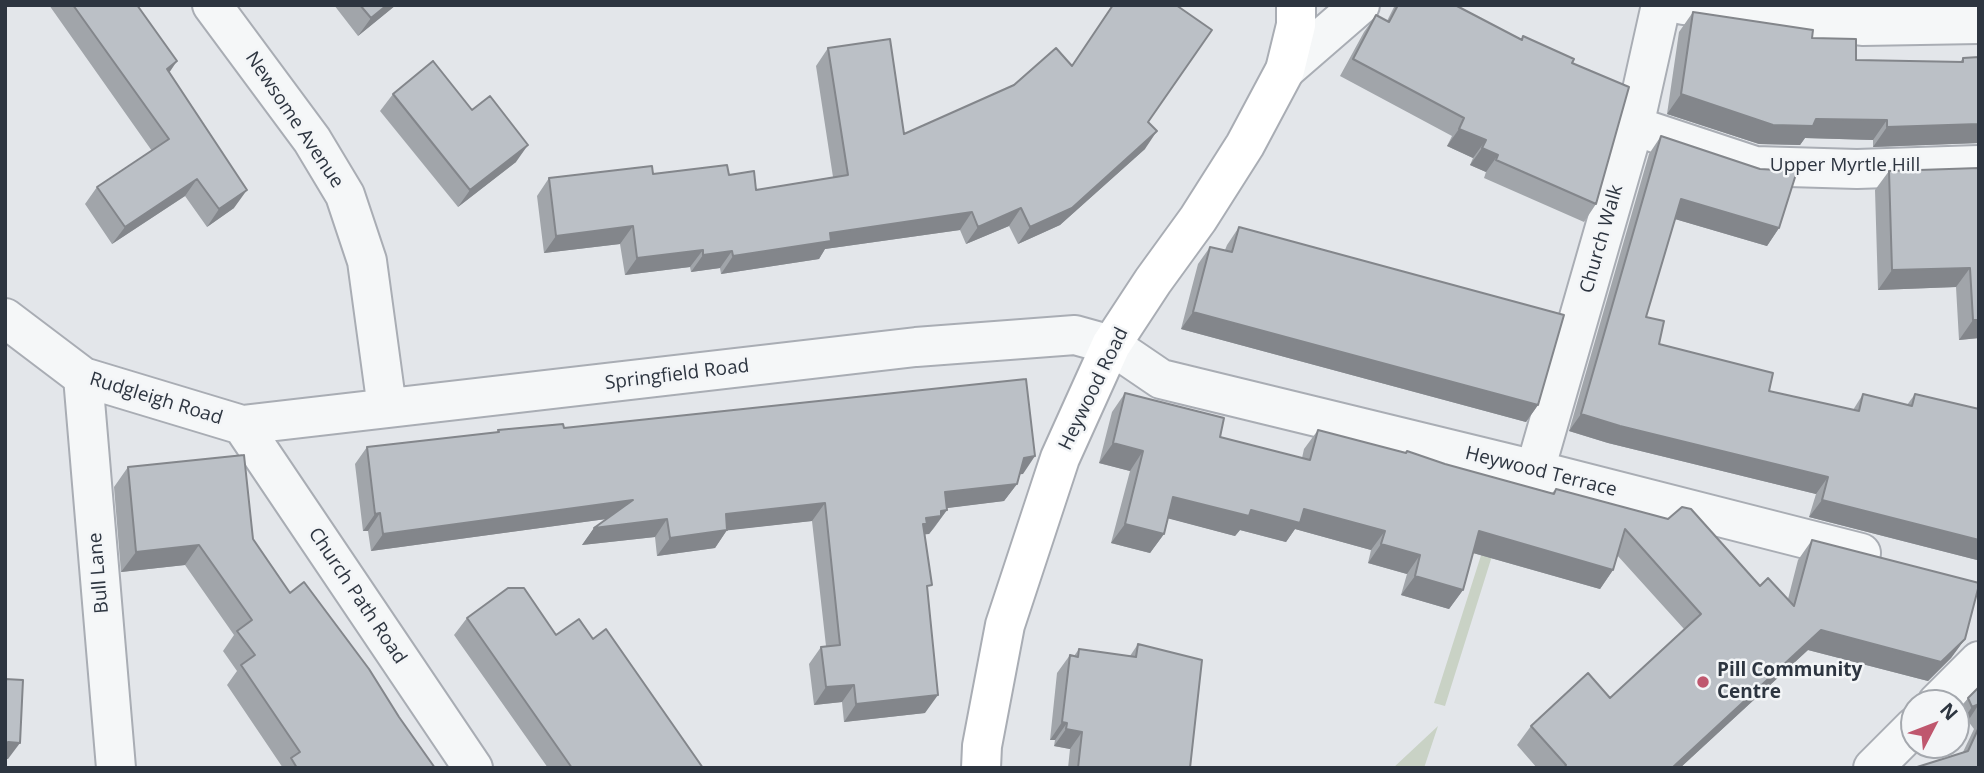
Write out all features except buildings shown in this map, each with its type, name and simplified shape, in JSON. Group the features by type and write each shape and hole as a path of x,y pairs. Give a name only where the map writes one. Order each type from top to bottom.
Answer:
{"street":[{"name":"Newsome Avenue","path":"212,5 312,140 345,195 367,261 387,408"},
{"name":"Heywood Road","path":"981,768 982,746 1009,613 1060,458 1111,345 1239,155 1285,70 1296,25 1296,5"},
{"path":"1285,70 1360,5"},
{"name":"Church Walk","path":"1535,470 1634,126 1661,5"},
{"path":"1683,5 1979,24"},
{"name":"Upper Myrtle Hill","path":"1634,126 1755,166 1857,169 1979,165"},
{"name":"Rudgleigh Road","path":"5,318 83,377 242,425"},
{"name":"Springfield Road","path":"242,425 916,347 1075,335 1111,345"},
{"name":"Heywood Terrace","path":"1111,345 1161,379 1898,562"},
{"name":"Bull Lane","path":"83,377 116,768"},
{"name":"Church Path Road","path":"242,425 473,768"},
{"path":"1951,689 1979,662"},
{"path":"1873,768 1900,741"}],"shaded area":[{"path":"1498,502 1508,505 1445,706 1434,703"},
{"path":"1438,726 1424,768 1393,768"}],"place":[{"name":"Pill Community Centre","path":"1703,682"}]}
